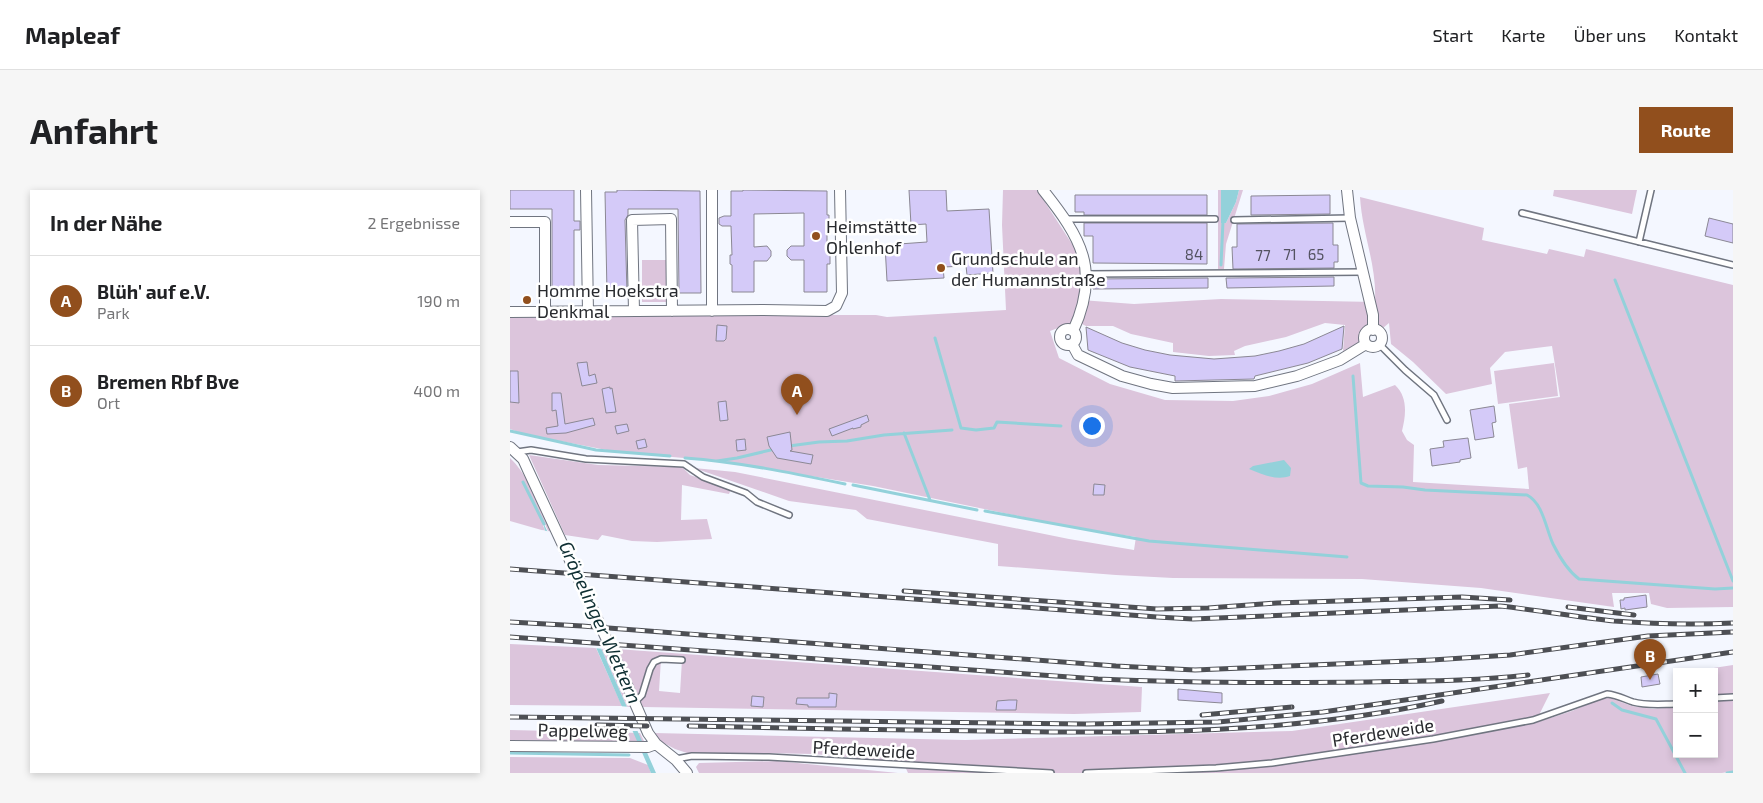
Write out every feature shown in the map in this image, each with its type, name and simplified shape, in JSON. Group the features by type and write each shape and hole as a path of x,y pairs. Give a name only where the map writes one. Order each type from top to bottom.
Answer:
{"street":[{"path":"586,190 588,312"},
{"path":"712,190 712,311"},
{"path":"510,312 827,311 836,306 842,293 840,190"},
{"path":"1043,190 1066,219 1078,240 1084,260 1086,292 1083,308 1073,330 1076,339 1072,344 1062,344 1059,337 1060,334 1064,329 1073,330"},
{"path":"1347,190 1350,218 1374,330 1381,335 1381,342 1379,344 1374,347 1366,344"},
{"path":"634,311 632,220 671,219 672,311"},
{"path":"510,222 545,222 545,312"},
{"path":"1366,344 1365,334 1374,330"},
{"path":"1072,344 1078,355 1122,376 1173,388 1255,386 1298,376 1340,360 1366,344"},
{"path":"513,449 528,470 635,703 648,733 647,746 676,760 687,773"},
{"name":"Pappelweg","path":"510,746 647,746"}],"lane":[{"path":"1639,242 1651,190"},
{"path":"1522,213 1733,265"},
{"path":"1234,220 1350,218"},
{"path":"1066,219 1215,219"},
{"path":"1086,274 1363,272"},
{"path":"1379,344 1434,395 1447,420"},
{"path":"513,449 631,463 684,464 703,477 746,493 757,502 789,515"},
{"path":"635,703 642,695 654,662 661,659 682,660"},
{"name":"Pferdeweide","path":"1086,773 1216,768 1272,763 1424,740 1533,720 1607,694 1634,702 1673,704"},
{"path":"1718,698 1733,697"},
{"name":"Pferdeweide","path":"676,760 692,756 769,757 1051,773"}],"shaded area":[{"path":"1003,190 1037,190 1074,247 1083,267 1081,300 1134,304 1221,299 1375,302 1374,275 1363,223 1360,197 1484,228 1482,240 1547,254 1549,249 1584,257 1586,249 1733,285 1733,607 1667,608 1651,604 1649,593 1612,593 1614,607 1481,588 1362,579 1173,578 998,566 998,544 867,519 856,510 789,501 694,468 735,472 1069,539 1134,550 1136,537 1076,528 873,486 717,461 617,452 524,434 510,429 510,315 876,315 887,317 1006,310 1002,225","holes":["1076,321 1086,326 1113,326 1131,334 1173,343 1173,352 1209,356 1235,355 1234,351 1245,346 1286,337 1325,323 1345,325 1343,351 1360,342 1361,330 1368,323 1377,322 1383,328 1389,323 1391,344 1446,394 1492,384 1490,368 1505,352 1552,346 1560,397 1509,404 1518,469 1527,467 1529,489 1413,482 1414,445 1407,440 1402,431 1405,413 1402,395 1395,385 1363,397 1360,363 1312,384 1269,396 1233,401 1165,400 1110,384 1059,358 1050,331"]},
{"path":"1218,190 1221,190 1221,223 1226,223 1236,202 1239,190 1243,190 1226,244 1224,269 1218,269"},
{"path":"1554,190 1637,190 1632,214 1553,196"},
{"path":"642,260 666,260 666,302 642,302"},
{"path":"1554,363 1558,396 1498,404 1494,371"},
{"path":"529,455 598,465 682,467 690,475 731,489 729,494 682,485 681,520 707,519 712,539 657,542 632,541 602,535 598,540 565,535"},
{"path":"510,458 529,483 551,532 548,531 545,524 543,525 545,531 510,521"},
{"path":"510,644 596,648 622,706 510,705"},
{"path":"601,648 604,649 631,707 627,707"},
{"path":"617,649 1142,687 1141,712 1074,714 643,707","holes":["661,659 682,660 680,693 659,691"]},
{"path":"1733,665 1733,771 1722,773 908,773 903,762 813,754 690,754 660,741 654,733 965,740 1292,731 1550,693 1535,723 1572,711 1600,699 1610,698 1632,706 1653,709 1673,707 1673,758 1718,758 1718,668 1714,668"},
{"path":"510,730 640,733 645,743 510,740"},
{"path":"510,757 630,758 648,765 651,773 510,773"},
{"path":"777,761 898,773 699,773 696,767 699,763"}],"water":[{"path":"1221,190 1239,190 1236,202 1226,223 1221,223"},
{"path":"1284,460 1291,468 1290,476 1274,477 1249,469 1253,466"},
{"path":"543,522 656,773 651,773 545,531"}],"pier":[{"path":"542,530 551,532 604,649 594,648"},
{"path":"619,706 630,707 640,731 630,731"}],"building":[{"path":"510,190 574,190 574,221 580,221 580,230 574,230 574,292 552,293 552,209 510,209"},
{"path":"617,190 700,191 701,293 679,293 678,209 628,209 628,215 625,220 627,293 607,293 605,192 617,192"},
{"path":"909,190 946,190 947,211 989,209 993,273 967,275 966,266 943,267 944,278 887,281 885,245 927,242 926,224 911,225"},
{"name":"Heimstätte Ohlenhof","path":"731,191 827,191 829,225 827,225 827,254 830,254 830,264 827,264 827,292 804,292 804,260 791,260 787,256 787,250 791,246 804,246 804,213 754,214 754,247 767,246 771,251 771,256 767,261 754,261 754,292 732,292 732,265 730,264 730,255 732,255 731,226 719,224 719,218 731,216"},
{"path":"1075,195 1207,195 1207,215 1084,215 1084,212 1075,212"},
{"path":"1330,195 1330,214 1251,215 1251,196"},
{"path":"1709,218 1733,224 1733,243 1705,236"},
{"path":"1084,223 1207,223 1207,264 1093,263 1093,236 1084,236"},
{"path":"1333,223 1333,245 1338,245 1338,262 1334,262 1334,268 1233,269 1232,247 1237,247 1237,224"},
{"path":"1334,277 1334,286 1227,288 1226,278"},
{"path":"1208,278 1208,288 1093,289 1093,279"},
{"path":"717,325 727,326 726,339 724,341 716,341"},
{"path":"1344,326 1342,349 1308,363 1255,376 1254,379 1175,381 1175,376 1130,367 1088,350 1086,327 1122,343 1145,350 1170,355 1214,359 1255,356 1279,351 1304,344"},
{"path":"587,362 589,376 595,374 597,383 582,386 577,363"},
{"path":"510,371 518,371 519,403 510,402"},
{"path":"610,387 610,389 612,388 616,412 606,413 602,389"},
{"path":"552,393 561,393 565,424 593,418 595,425 566,433 547,434 546,428 558,426 556,410 552,411"},
{"path":"726,401 728,420 720,421 718,402"},
{"path":"1494,406 1496,422 1492,423 1494,437 1475,440 1470,410"},
{"path":"867,415 869,421 861,425 861,427 832,436 829,429"},
{"path":"627,424 629,431 617,434 615,426"},
{"path":"790,432 792,450 790,451 813,455 811,464 777,458 769,446 767,437"},
{"path":"1468,438 1471,458 1460,460 1460,462 1432,466 1430,449 1444,447 1443,441"},
{"path":"645,439 647,447 638,449 636,441"},
{"path":"745,439 746,450 737,451 736,440"},
{"path":"1094,484 1105,485 1104,495 1093,495"},
{"path":"1646,595 1647,607 1621,609 1620,600"},
{"path":"1658,674 1660,684 1642,687 1641,677"},
{"path":"1178,689 1222,693 1222,703 1178,700"},
{"path":"829,693 837,694 836,707 808,707 808,705 796,704 797,698 829,698"},
{"path":"752,696 764,697 763,707 751,706"},
{"path":"1017,700 1016,710 996,710 997,701"}],"waterway":[{"path":"1221,265 1223,221"},
{"path":"1615,280 1733,581"},
{"path":"935,338 961,428 976,430 994,428 997,422 1061,426"},
{"path":"1353,376 1361,483 1368,486 1527,495 1537,504 1553,544 1561,558 1571,572 1579,579 1715,589 1733,588"},
{"path":"789,446 847,441 884,435 952,430"},
{"path":"510,431 596,450 670,456"},
{"path":"904,433 930,500"},
{"path":"717,461 775,449"},
{"path":"685,458 745,465 845,484"},
{"name":"Gröpelinger Wettern","path":"523,482 544,524"},
{"path":"853,485 977,510"},
{"path":"985,511 1149,541 1347,557"},
{"path":"1612,703 1622,710 1656,719 1685,773"},
{"path":"510,753 629,755"},
{"path":"1727,773 1733,772"}],"railway":[{"path":"510,569 1193,619 1500,606 1614,621 1674,624 1733,623"},
{"path":"904,591 1157,609 1462,597 1510,600"},
{"path":"1568,607 1634,615"},
{"path":"510,622 1116,666 1195,670 1510,655 1648,636 1733,632"},
{"path":"510,637 1098,679 1368,682 1468,680 1528,675"},
{"path":"510,717 1086,724 1218,722 1323,712 1733,652"},
{"path":"689,726 874,730 1157,732 1215,730 1329,720 1386,712 1442,701"},
{"path":"1202,715 1292,707"},
{"path":"597,725 647,726"}],"place":[{"name":"Heimstätte Ohlenhof","path":"816,236"},
{"name":"Grundschule an der Humannstraße","path":"941,268"},
{"name":"Homme Hoekstra Denkmal","path":"527,300"},
{"name":"Blüh' auf e.V.","path":"797,415"},
{"name":"Bremen Rbf Bve","path":"1650,680"}]}
